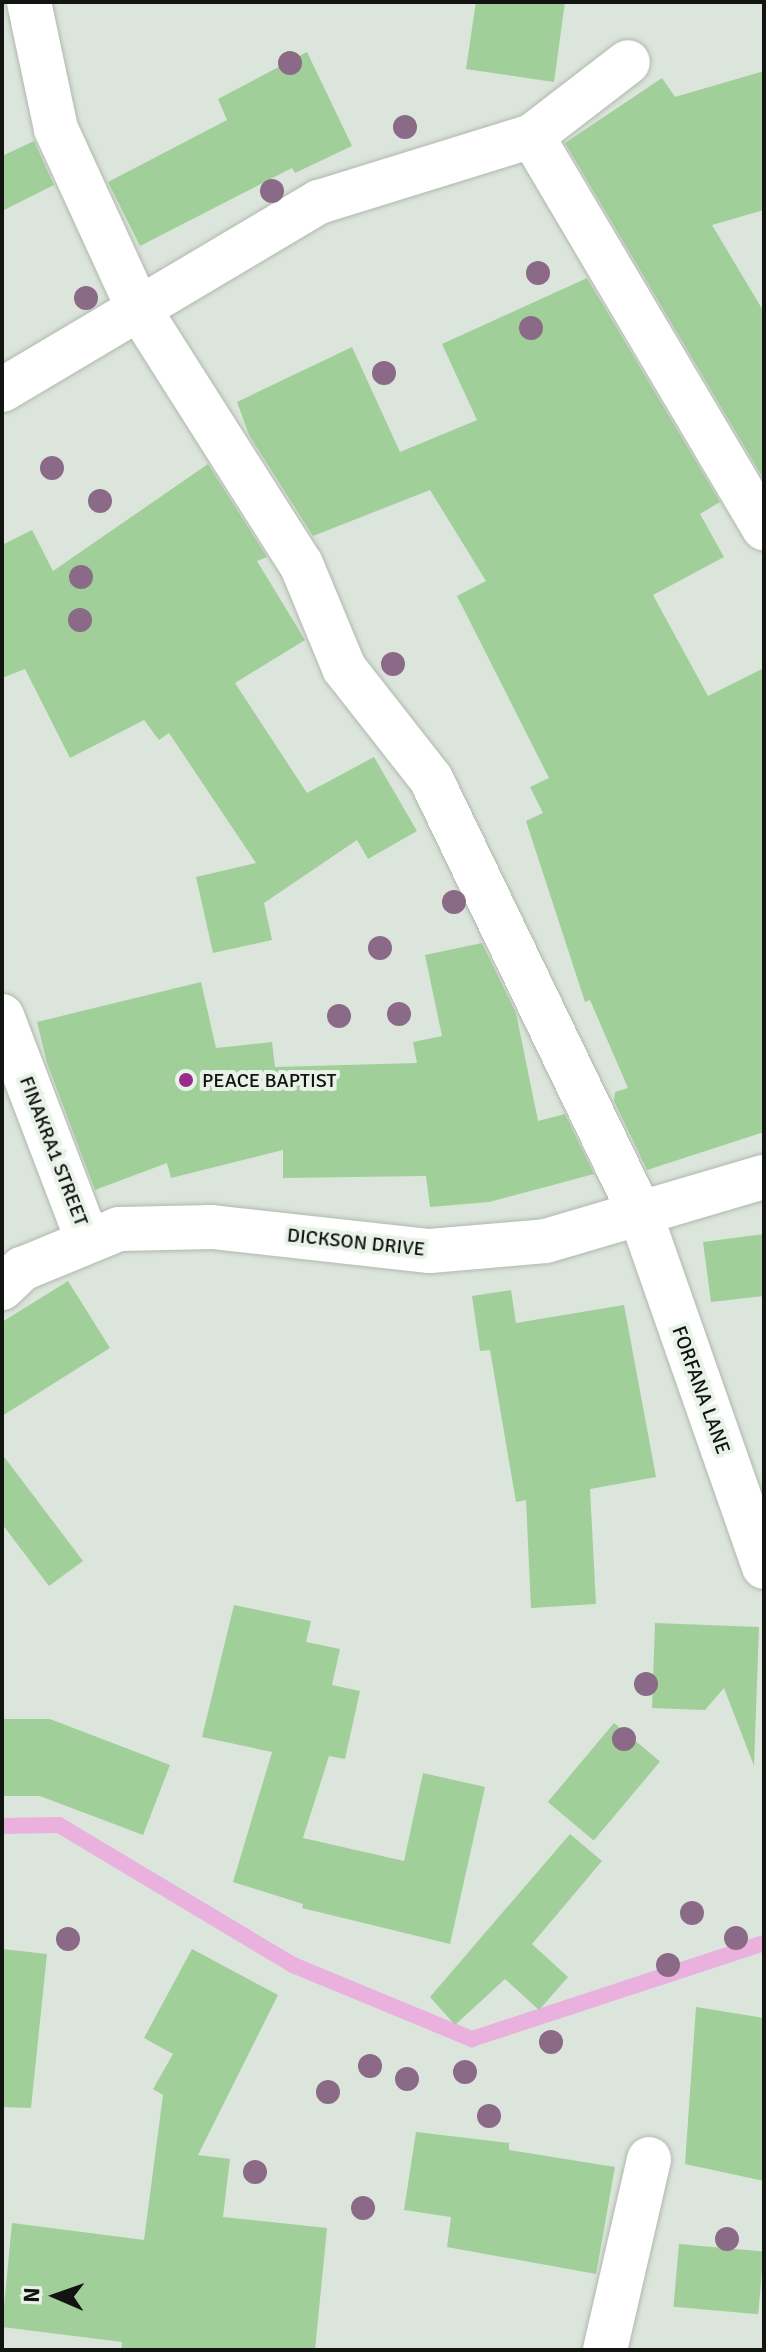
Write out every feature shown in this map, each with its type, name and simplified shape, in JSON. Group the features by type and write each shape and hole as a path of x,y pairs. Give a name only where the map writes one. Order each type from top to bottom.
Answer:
{"street":[{"name":"FORFANA LANE","path":"29,2 56,129 137,306 301,564 344,668 431,779 640,1213 764,1567"},
{"path":"2,390 137,306 319,202 532,136 628,62"},
{"path":"532,136 764,528"},
{"name":"FINAKRA1 STREET","path":"2,1016 88,1241"},
{"name":"DICKSON DRIVE","path":"2,1288 22,1269 119,1229 212,1227 430,1251 546,1241 764,1177"},
{"path":"605,2350 649,2159"}],"building":[{"path":"476,2 565,2 554,82 466,69"},
{"path":"307,52 352,146 295,173 292,168 140,246 108,182 227,120 218,99"},
{"path":"764,71 764,210 712,225 764,312 763,478 565,143 662,78 675,97"},
{"path":"34,141 54,185 2,211 2,156"},
{"path":"587,278 720,502 700,514 724,557 653,595 708,696 764,668 764,1132 647,1170 614,1101 615,1092 628,1088 590,1000 585,1002 526,821 543,813 530,787 549,778 457,596 486,581 430,490 313,536 249,435 237,402 352,347 400,452 477,420 442,344"},
{"path":"208,464 267,557 257,561 305,640 235,683 307,793 374,757 417,831 368,859 357,840 264,903 272,940 213,953 196,877 256,863 169,733 159,740 144,720 70,758 25,669 2,678 2,545 32,530 53,571"},
{"path":"482,943 516,1013 538,1121 565,1114 594,1174 489,1202 430,1207 426,1176 283,1178 283,1150 171,1178 167,1163 95,1190 47,1063 37,1022 201,982 216,1048 272,1042 275,1067 417,1063 413,1042 442,1036 425,955"},
{"path":"764,1234 764,1296 711,1302 703,1242"},
{"path":"68,1281 110,1348 2,1416 2,1322"},
{"path":"511,1290 516,1323 624,1305 656,1477 590,1489 596,1604 531,1608 526,1500 516,1502 490,1350 480,1351 472,1296"},
{"path":"2,1454 83,1561 49,1586 2,1524"},
{"path":"234,1605 311,1621 306,1642 340,1649 332,1685 360,1691 345,1759 329,1756 303,1838 404,1861 423,1773 485,1787 450,1944 302,1908 303,1904 233,1882 272,1752 202,1737"},
{"path":"655,1623 759,1627 754,1766 724,1688 705,1710 652,1708"},
{"path":"2,1719 50,1719 170,1765 143,1835 40,1796 2,1796"},
{"path":"614,1723 660,1762 594,1840 548,1802"},
{"path":"570,1834 602,1861 532,1944 568,1977 539,2010 505,1979 455,2025 430,1997"},
{"path":"2,1949 47,1954 31,2108 2,2107"},
{"path":"192,1949 278,1995 198,2155 230,2159 223,2217 327,2228 315,2350 121,2350 122,2342 2,2327 12,2223 144,2240 163,2095 153,2089 173,2054 144,2038"},
{"path":"696,2007 764,2018 764,2181 685,2164"},
{"path":"416,2132 509,2143 509,2150 615,2167 596,2274 447,2247 451,2217 404,2210"},
{"path":"679,2244 764,2251 758,2314 674,2307"}],"waterway":[{"path":"2,1826 59,1825 293,1965 472,2039 764,1943"}],"place":[{"name":"PEACE BAPTIST","path":"186,1080"}]}
